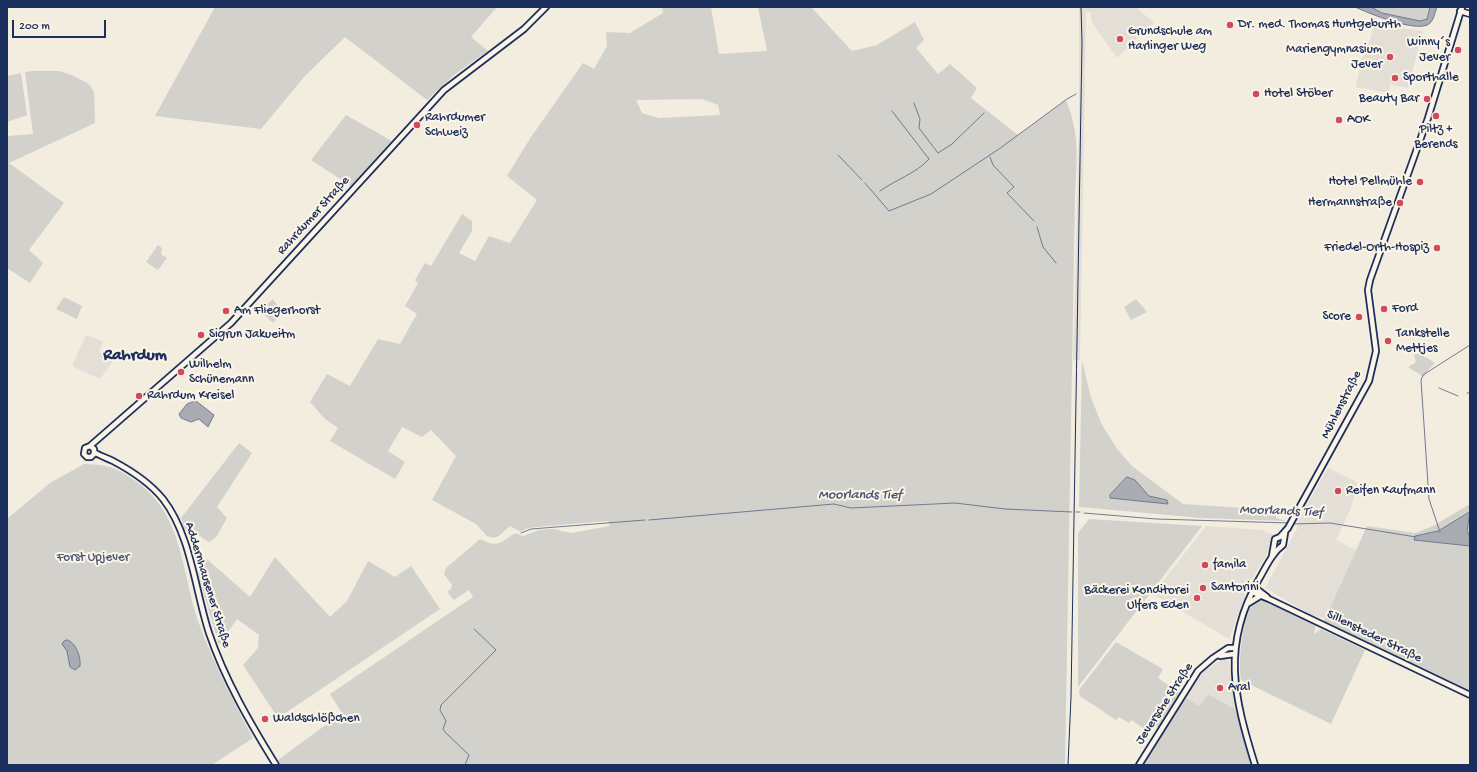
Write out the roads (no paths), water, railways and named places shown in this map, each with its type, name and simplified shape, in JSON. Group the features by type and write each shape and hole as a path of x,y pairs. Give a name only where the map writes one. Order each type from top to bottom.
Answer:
{"street":[{"name":"Rahrdumer Straße","path":"92,450 98,439 231,323 444,90 524,29 546,7"},
{"path":"1461,9 1470,14"},
{"name":"Mühlenstraße","path":"1282,538 1369,381 1376,351 1368,290 1370,280 1428,118 1461,9"},
{"name":"Addernhausener Straße","path":"92,450 102,457 124,467 142,479 163,499 174,516 182,533 200,604 216,652 242,708 276,765"},
{"path":"1255,765 1236,694 1234,654 1247,604 1254,587 1277,546 1276,539 1282,538 1283,545 1277,546"},
{"name":"Sillensteder Straße","path":"1254,587 1270,599"},
{"name":"Sillensteder Straße","path":"1252,592 1270,599 1470,695"},
{"path":"1247,604 1260,596"},
{"name":"Jeversche Straße","path":"1139,765 1201,667 1228,648 1235,648"},
{"name":"Jeversche Straße","path":"1213,658 1228,653 1234,654"}],"waterway":[{"path":"865,183 889,211 931,194 999,149 1076,94"},
{"path":"914,103 920,119 919,128 938,153 952,144 984,113"},
{"path":"880,191 912,172 929,159 892,111"},
{"path":"838,155 862,180"},
{"path":"990,157 993,165 1014,187 1007,193 1034,221"},
{"path":"1037,227 1043,247 1056,263"},
{"path":"1440,532 1429,499 1421,380 1423,375 1470,345"},
{"path":"1439,388 1458,396"},
{"name":"Moorlands Tief","path":"649,520 834,504 851,508 955,503 1005,509 1072,512"},
{"name":"Moorlands Tief","path":"1084,513 1156,519 1289,523"},
{"name":"Moorlands Tief","path":"521,533 531,529 645,520"},
{"name":"Moorlands Tief","path":"1292,524 1330,523 1416,537"},
{"path":"465,765 469,755 443,729 446,721 440,710 441,705 496,650 474,629"}],"railway":[{"path":"1068,765 1071,697 1082,42 1081,7"}],"place":[{"name":"Dr. med. Thomas Huntgeburth","path":"1230,25"},
{"name":"Grundschule am Harlinger Weg","path":"1120,39"},
{"name":"Winny´s Jever","path":"1458,50"},
{"name":"Mariengymnasium Jever","path":"1390,57"},
{"name":"Sporthalle","path":"1395,78"},
{"name":"Hotel Stöber","path":"1256,94"},
{"name":"Beauty Bar","path":"1427,99"},
{"name":"Piltz + Berends","path":"1436,116"},
{"name":"AOK","path":"1339,120"},
{"name":"Rahrdumer Schweiz","path":"417,125"},
{"name":"Hotel Pellmühle","path":"1420,182"},
{"name":"Hermannstraße","path":"1400,203"},
{"name":"Friedel-Orth-Hospiz","path":"1437,248"},
{"name":"Ford","path":"1384,309"},
{"name":"Am Fliegerhorst","path":"226,311"},
{"name":"Score","path":"1359,317"},
{"name":"Sigrun Jakueitm","path":"201,335"},
{"name":"Tankstelle Mettjes","path":"1388,341"},
{"name":"Wilhelm Schünemann","path":"181,372"},
{"name":"Rahrdum Kreisel","path":"139,396"},
{"name":"Reifen Kaufmann","path":"1338,491"},
{"name":"famila","path":"1205,565"},
{"name":"Santorini","path":"1203,588"},
{"name":"Bäckerei Konditorei Ulfers Eden","path":"1197,598"},
{"name":"Aral","path":"1220,688"},
{"name":"Waldschlößchen","path":"265,719"}],"district":[{"name":"Rahrdum","path":"135,356"}],"park label":[{"name":"Forst Upjever","path":"93,558"}]}
